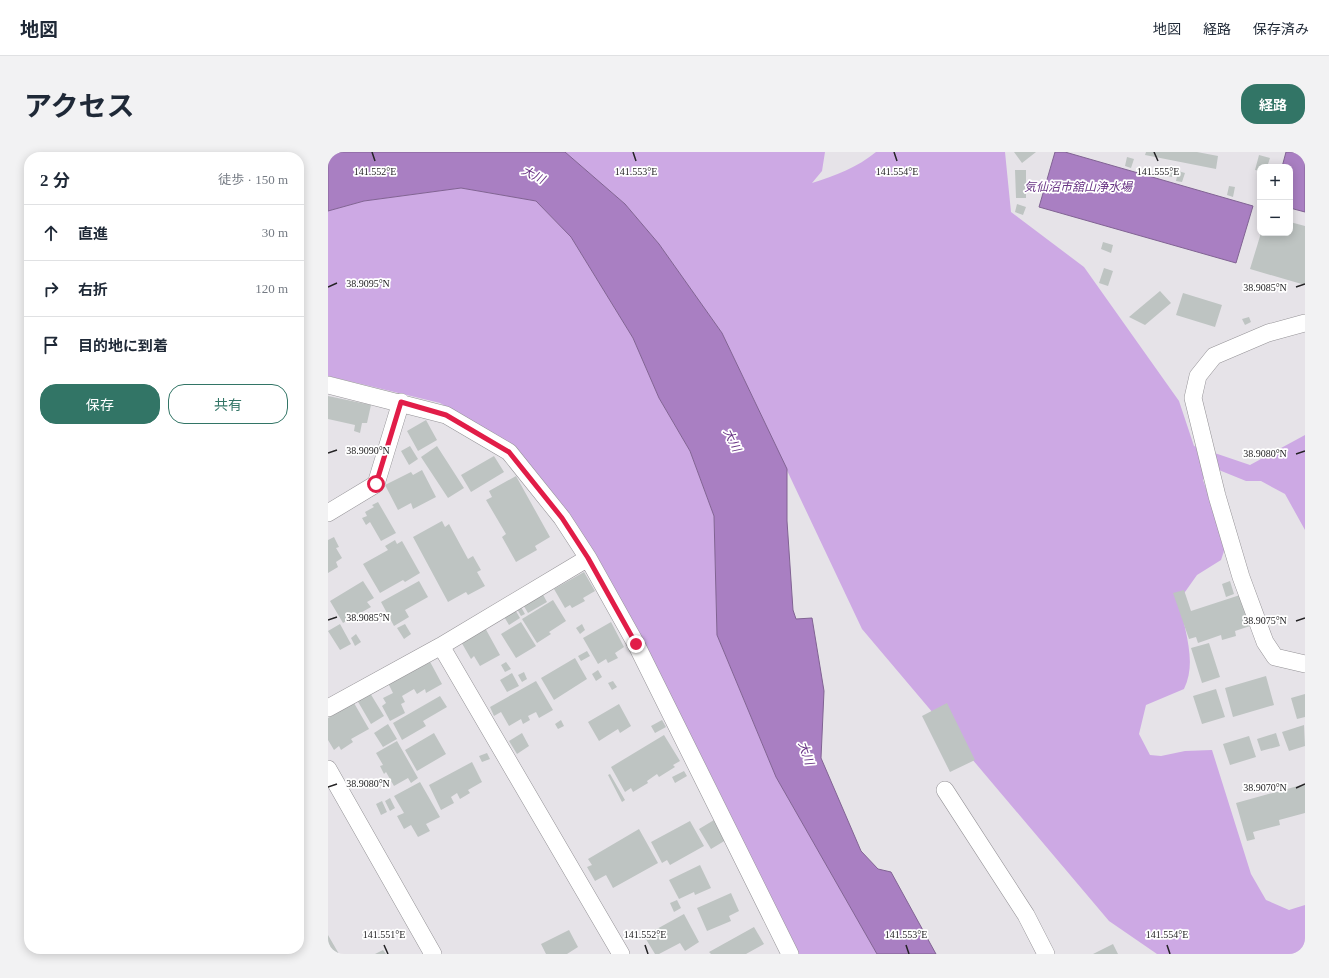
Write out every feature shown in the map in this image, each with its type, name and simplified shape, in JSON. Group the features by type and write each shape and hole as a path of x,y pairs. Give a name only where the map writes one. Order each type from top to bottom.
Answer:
{"street":[{"path":"1305,323 1268,333 1214,356 1198,376 1193,398 1217,496 1236,562 1265,642 1275,657 1305,664"},
{"path":"328,385 401,402 446,415 509,452 562,518 588,558 636,644 790,954"},
{"path":"328,513 376,484 401,402"},
{"path":"328,708 441,646 588,558"},
{"path":"441,646 621,954"},
{"path":"328,769 433,954"},
{"path":"945,790 1026,915 1046,954"}],"shaded area":[{"path":"565,152 825,152 822,171 812,183 846,170 862,162 876,152 1005,152 1011,212 1084,267 1179,401 1194,446 1250,465 1305,435 1305,530 1285,494 1261,481 1246,481 1209,466 1203,480 1226,545 1221,560 1197,575 1180,599 1190,656 1188,678 1184,689 1146,705 1139,734 1150,755 1161,756 1185,751 1212,750 1251,874 1266,900 1289,910 1305,905 1305,954 1157,954 1109,921 862,629 722,333 659,244 625,204"},
{"path":"461,188 536,201 571,237 633,338 659,398 690,451 714,516 717,635 776,777 877,954 799,954 596,555 550,490 507,442 440,403 328,376 328,211 364,201"}],"water":[{"name":"大川","path":"328,152 565,152 625,204 659,244 722,333 787,469 787,521 793,610 796,619 812,618 824,691 821,758 861,851 878,869 891,872 936,954 877,954 776,777 717,635 714,516 690,451 659,398 633,338 571,237 536,201 461,188 364,201 328,211"},
{"name":"気仙沼市舘山浄水場","path":"1055,152 1065,152 1253,206 1236,263 1039,207"},
{"path":"1286,152 1305,152 1305,212 1293,209 1293,164 1283,164"}],"building":[{"path":"1014,152 1036,152 1022,163"},
{"path":"1146,152 1197,152 1218,156 1216,169 1145,155"},
{"path":"1259,155 1270,158 1268,164 1257,164 1257,170 1255,170"},
{"path":"1127,157 1134,159 1131,168 1125,166"},
{"path":"1166,167 1175,170 1172,177 1164,175"},
{"path":"1015,170 1026,170 1026,198 1016,198"},
{"path":"1178,171 1185,173 1182,182 1176,181"},
{"path":"1229,186 1235,187 1233,197 1227,195"},
{"path":"1017,204 1026,207 1023,215 1015,212"},
{"path":"1293,223 1305,226 1305,285 1250,269 1260,236 1293,236"},
{"path":"1103,242 1113,245 1111,253 1101,249"},
{"path":"1104,268 1113,271 1108,286 1099,283"},
{"path":"1160,291 1171,303 1145,325 1129,317"},
{"path":"1183,293 1222,305 1215,327 1176,315"},
{"path":"1249,317 1251,322 1245,325 1242,319"},
{"path":"328,396 371,405 367,423 362,423 360,433 354,431 355,425 328,419"},
{"path":"426,420 437,440 418,451 407,431"},
{"path":"410,446 418,459 409,465 401,451"},
{"path":"437,446 464,488 448,498 421,457"},
{"path":"494,456 504,472 471,492 461,475"},
{"path":"422,470 436,497 413,509 411,503 398,510 385,485 411,472 413,475"},
{"path":"516,476 550,537 535,546 537,550 516,562 502,537 506,534 486,500 492,497 489,491"},
{"path":"378,502 396,533 381,541 370,522 366,525 362,518 367,516 365,512 374,507 372,505"},
{"path":"442,521 445,527 449,524 468,559 473,556 481,570 477,572 485,586 468,595 466,592 448,602 413,537"},
{"path":"334,537 339,547 336,548 342,558 336,562 338,567 328,573 328,540"},
{"path":"395,540 397,544 402,541 420,573 405,582 403,580 380,593 363,564 388,550 385,546"},
{"path":"584,572 595,591 583,598 585,601 572,608 570,605 565,608 554,589"},
{"path":"363,581 374,598 367,602 371,607 343,623 330,601"},
{"path":"419,581 428,597 405,610 409,617 394,626 381,602"},
{"path":"1230,581 1234,594 1226,597 1222,584"},
{"path":"1184,590 1191,611 1240,595 1250,626 1235,631 1236,636 1222,640 1221,635 1198,643 1196,637 1189,639 1173,593"},
{"path":"541,591 547,602 528,613 522,603"},
{"path":"553,600 566,621 549,632 551,634 537,643 522,619"},
{"path":"521,607 525,614 521,616 517,609"},
{"path":"514,608 520,618 509,625 503,615"},
{"path":"521,622 536,646 516,658 501,634"},
{"path":"611,622 624,647 615,653 618,658 608,663 606,659 598,664 583,638"},
{"path":"340,624 351,644 340,650 328,631"},
{"path":"405,624 411,634 404,639 397,628"},
{"path":"582,624 585,630 580,634 576,628"},
{"path":"484,626 500,655 480,666 474,656 471,659 460,640"},
{"path":"356,634 361,642 355,646 351,638"},
{"path":"1209,643 1220,677 1202,683 1191,648"},
{"path":"587,651 590,656 581,661 578,656"},
{"path":"428,658 442,684 426,693 425,689 417,694 414,689 402,696 405,702 401,704 405,713 390,721 382,706 386,703 383,698 393,693 387,681"},
{"path":"575,658 587,679 554,700 541,678"},
{"path":"506,662 511,669 505,672 501,665"},
{"path":"598,670 602,677 596,681 592,674"},
{"path":"524,672 527,679 522,682 518,675"},
{"path":"512,673 519,686 507,692 500,680"},
{"path":"1266,676 1274,705 1233,717 1225,688"},
{"path":"536,681 553,710 539,718 536,712 528,716 530,720 523,724 521,719 509,726 501,712 494,716 490,707"},
{"path":"613,681 617,687 612,690 608,683"},
{"path":"1216,689 1225,717 1202,724 1193,696"},
{"path":"370,693 384,716 371,724 357,700"},
{"path":"1305,694 1305,717 1297,719 1291,698"},
{"path":"440,696 447,707 423,721 426,726 402,740 393,723"},
{"path":"354,703 369,729 351,739 353,742 341,750 339,746 334,750 328,740 328,718"},
{"path":"947,703 975,760 950,772 922,716"},
{"path":"619,704 631,726 620,733 618,729 599,741 588,722"},
{"path":"561,720 564,726 558,729 555,724"},
{"path":"662,720 666,727 655,733 651,726"},
{"path":"388,724 397,739 383,747 374,733"},
{"path":"1304,725 1305,746 1289,751 1282,732"},
{"path":"434,733 446,754 417,771 405,750"},
{"path":"522,733 529,746 517,754 509,741"},
{"path":"1276,733 1280,746 1261,751 1257,739"},
{"path":"664,735 680,761 673,765 675,767 659,777 657,774 647,781 648,783 633,792 631,788 625,792 611,767"},
{"path":"1249,736 1256,757 1230,765 1223,744"},
{"path":"397,741 418,778 411,783 408,778 394,786 386,772 384,774 380,766 383,765 376,753"},
{"path":"487,753 490,759 482,762 479,756"},
{"path":"472,762 482,782 468,790 470,793 460,799 457,793 451,797 454,803 441,810 429,785"},
{"path":"684,771 687,776 675,783 672,777"},
{"path":"610,774 625,800 622,802 608,775"},
{"path":"420,782 440,817 426,824 430,831 418,837 411,825 404,829 397,816 404,813 394,796"},
{"path":"1305,784 1305,813 1279,820 1280,825 1253,832 1255,839 1247,841 1236,803"},
{"path":"390,798 395,808 390,811 385,801"},
{"path":"382,801 387,812 381,815 376,804"},
{"path":"714,820 726,840 711,849 699,829"},
{"path":"690,821 704,846 670,865 667,860 662,863 651,842"},
{"path":"639,829 658,863 613,888 606,875 595,881 587,867 592,865 588,859"},
{"path":"700,865 711,888 695,895 694,892 679,899 669,880"},
{"path":"731,893 739,911 729,916 731,921 707,931 697,908"},
{"path":"677,900 681,908 674,912 670,903"},
{"path":"684,914 699,942 685,951 680,943 659,954 655,954 644,936"},
{"path":"754,927 764,944 746,954 711,954 709,952"},
{"path":"569,930 578,947 567,954 546,954 541,944"},
{"path":"328,935 339,954 328,954"},
{"path":"1113,944 1118,954 1093,954"},
{"path":"383,950 386,954 375,954"}],"route":[{"path":"376,484 401,402 446,415 509,452 562,518 588,558 636,644"}]}
